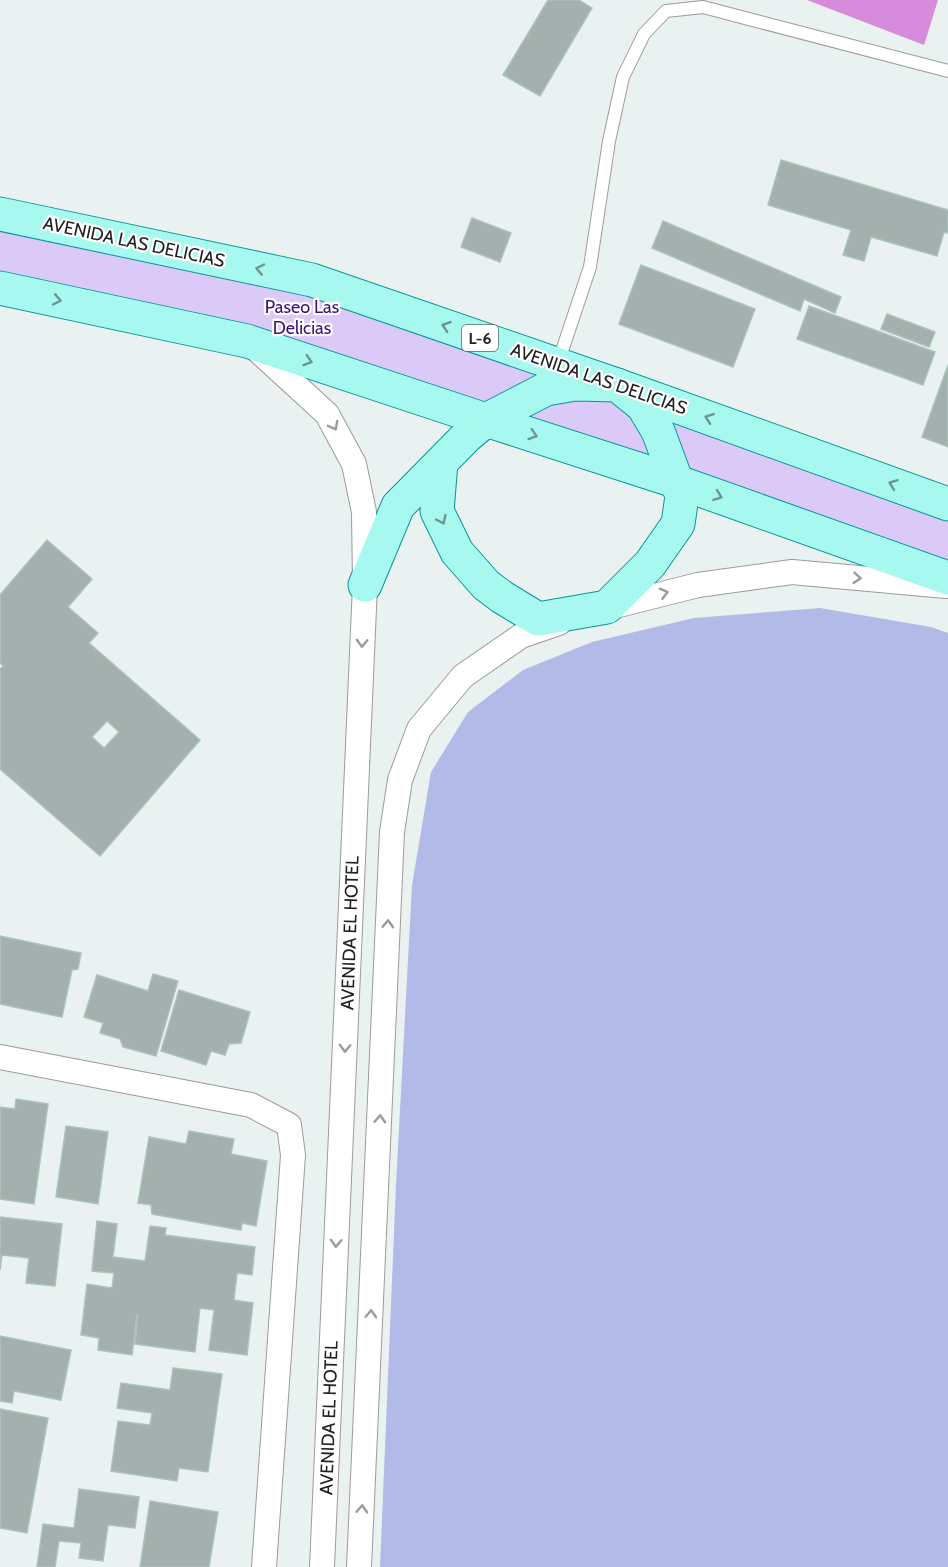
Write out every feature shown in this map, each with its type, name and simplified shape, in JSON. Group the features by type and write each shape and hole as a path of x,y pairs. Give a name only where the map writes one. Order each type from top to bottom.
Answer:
{"main road":[{"name":"AVENIDA LAS DELICIAS","path":"0,214 312,280 558,364 948,504"},
{"path":"0,288 248,341 675,481 948,578"},
{"path":"365,585 398,506 467,436 486,420 546,389 575,384 617,385"},
{"name":"L-6","path":"607,608 650,564 678,524 682,496 658,431 643,406 617,385"},
{"path":"441,463 437,511 457,552 486,585 538,619 607,608"}],"street":[{"name":"AVENIDA EL HOTEL","path":"248,341 327,414 354,464 364,512 365,585 322,1567"},
{"path":"607,608 698,585 792,572 948,586"},
{"name":"AVENIDA EL HOTEL","path":"359,1567 392,832 400,780 419,729 463,676 521,636 607,608"},
{"path":"0,1057 251,1105 289,1125 293,1155 264,1567"}],"lane":[{"path":"558,364 590,267 609,141 623,77 645,34 666,11 703,7 948,71"}],"shaded area":[{"path":"807,0 938,0 924,45"},
{"path":"820,608 931,627 948,633 948,1567 380,1567 396,1185 412,885 431,772 468,712 523,670 592,642 694,618"}],"green space":[{"name":"Paseo Las Delicias","path":"0,214 312,280 948,504 948,578 486,420 0,288"}],"building":[{"path":"548,0 579,0 592,8 540,96 503,75"},
{"path":"781,160 948,210 948,233 944,232 937,256 871,237 864,261 843,255 851,230 768,205"},
{"path":"472,218 511,233 500,262 461,247"},
{"path":"663,221 841,297 835,313 804,299 800,311 652,248"},
{"path":"641,265 755,309 733,367 619,324"},
{"path":"809,306 935,352 923,385 797,339"},
{"path":"887,314 935,332 929,347 881,329"},
{"path":"948,365 948,447 922,437"},
{"path":"47,540 92,579 68,607 98,633 89,643 200,740 100,856 0,769 0,669 3,666 0,663 0,595","holes":["107,721 119,732 104,748 92,737"]},
{"path":"0,936 81,953 78,969 72,970 62,1017 0,1004"},
{"path":"153,974 178,981 156,1056 123,1047 120,1039 100,1033 103,1023 84,1017 97,975 148,991"},
{"path":"179,990 250,1012 241,1043 229,1044 225,1055 211,1051 206,1065 161,1051"},
{"path":"16,1099 48,1104 34,1204 0,1199 0,1107 15,1109"},
{"path":"66,1126 108,1132 98,1204 56,1197"},
{"path":"189,1131 234,1139 231,1154 267,1161 256,1226 242,1223 241,1230 152,1214 151,1205 138,1203 149,1137 186,1144"},
{"path":"0,1217 62,1224 55,1286 26,1283 29,1258 2,1255 0,1270"},
{"path":"97,1221 117,1224 113,1257 145,1261 150,1226 166,1228 165,1235 255,1247 252,1275 237,1273 234,1300 253,1303 247,1355 209,1350 214,1310 200,1308 195,1352 135,1344 138,1315 132,1355 98,1350 99,1338 81,1335 87,1284 112,1288 114,1273 92,1271"},
{"path":"0,1336 71,1350 61,1400 14,1391 12,1403 0,1401"},
{"path":"173,1368 222,1374 208,1472 179,1468 177,1481 111,1471 118,1421 150,1425 152,1413 117,1408 121,1383 170,1390"},
{"path":"0,1409 48,1418 27,1533 0,1528"},
{"path":"79,1489 139,1497 135,1528 108,1525 103,1561 79,1558 81,1543 59,1541 55,1567 37,1567 43,1524 74,1528"},
{"path":"150,1501 218,1512 209,1567 140,1567"}]}
